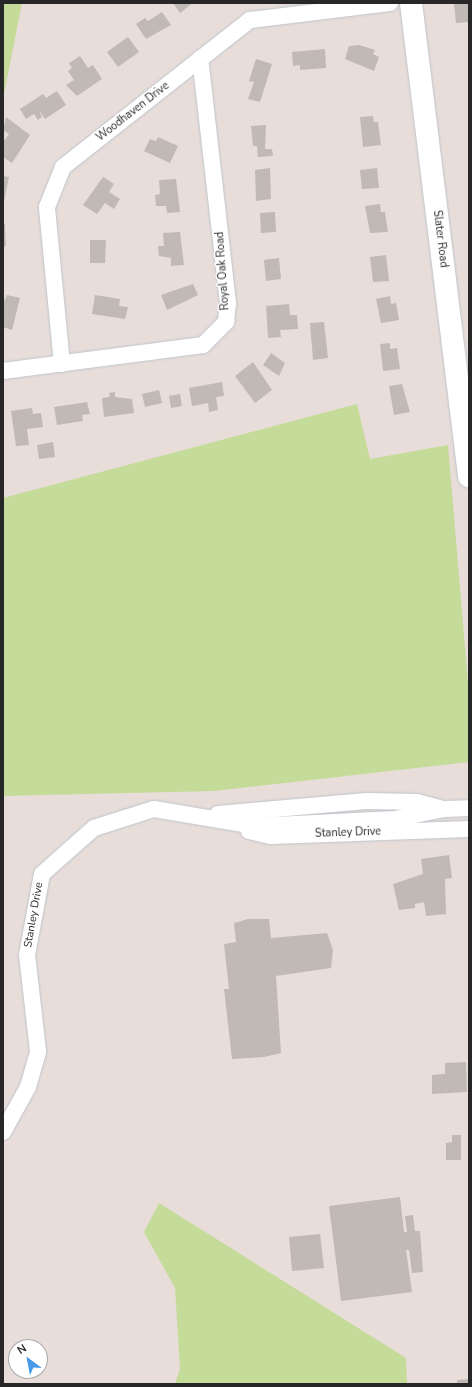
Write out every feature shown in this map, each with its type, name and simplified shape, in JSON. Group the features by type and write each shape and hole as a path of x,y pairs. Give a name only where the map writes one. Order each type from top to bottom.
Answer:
{"main road":[{"name":"Slater Road","path":"411,3 469,476"}],"street":[{"name":"Woodhaven Drive","path":"62,364 48,207 63,168 250,20 390,3"},
{"name":"Royal Oak Road","path":"3,370 62,364 203,345 226,322 228,303 200,59"},
{"name":"Stanley Drive","path":"3,1132 28,1087 38,1051 27,955 42,874 94,828 154,809 207,816 256,826 395,819 444,809 469,808"},
{"name":"Stanley Drive","path":"207,816 236,828 270,836 469,829"}],"green space":[{"path":"3,3 22,3 3,99"},
{"path":"357,404 370,459 448,445 469,694 469,762 214,791 3,796 3,498"},
{"path":"159,1203 406,1358 407,1384 175,1384 180,1369 175,1288 144,1232"}],"building":[{"path":"173,3 193,3 180,13"},
{"path":"454,3 469,3 469,22 456,23"},
{"path":"162,12 171,25 146,39 136,24 145,18 148,21"},
{"path":"128,37 139,52 118,67 107,52"},
{"path":"359,45 375,50 373,54 379,57 374,71 345,59 349,46"},
{"path":"325,49 326,68 300,70 300,65 293,66 292,52"},
{"path":"80,56 88,68 93,65 102,79 77,96 66,85 74,80 68,71 72,68 69,63"},
{"path":"256,59 272,64 260,102 248,99 254,82 249,81"},
{"path":"57,91 66,105 45,119 39,110 42,117 38,120 34,114 26,119 20,109 43,94 46,98"},
{"path":"373,116 374,122 378,122 381,145 363,147 360,117"},
{"path":"6,117 30,135 12,163 3,157 3,142 9,134 3,130"},
{"path":"266,125 265,149 272,149 273,156 258,157 257,146 253,146 251,126"},
{"path":"158,137 178,146 170,163 144,151 150,139 156,141"},
{"path":"270,168 271,199 256,201 255,170"},
{"path":"377,168 379,188 362,189 360,170"},
{"path":"3,176 9,177 4,201 3,200"},
{"path":"103,177 114,184 109,192 120,199 114,209 105,203 97,214 83,205"},
{"path":"176,179 180,212 167,213 166,206 156,206 155,195 160,194 159,180"},
{"path":"380,204 381,212 385,212 388,232 370,233 365,206"},
{"path":"275,212 276,232 261,233 260,213"},
{"path":"3,224 5,224 6,246 3,247"},
{"path":"180,232 184,265 171,266 171,258 159,256 158,246 164,246 163,233"},
{"path":"90,240 106,240 105,263 90,263"},
{"path":"386,255 389,281 373,282 370,257"},
{"path":"279,258 281,279 266,281 264,260"},
{"path":"193,284 198,295 167,310 161,295"},
{"path":"7,295 20,298 12,330 3,327 3,304"},
{"path":"95,295 120,299 119,306 128,307 125,319 92,314"},
{"path":"390,296 391,304 396,303 399,320 381,323 376,299"},
{"path":"289,304 290,315 297,315 298,329 280,330 281,337 268,338 266,306"},
{"path":"324,322 328,358 313,360 310,323"},
{"path":"390,343 390,349 397,348 400,369 383,371 380,344"},
{"path":"271,353 285,363 279,376 263,365"},
{"path":"253,362 272,390 255,403 235,376"},
{"path":"222,382 224,396 216,397 218,410 209,412 208,403 192,406 189,388"},
{"path":"402,384 410,412 394,415 389,386"},
{"path":"159,390 162,403 145,407 142,394"},
{"path":"115,392 115,397 132,399 134,413 104,417 102,398 110,397 109,393"},
{"path":"180,394 182,406 171,408 169,396"},
{"path":"87,402 90,414 82,415 83,421 57,425 54,407"},
{"path":"32,408 33,414 41,413 43,427 27,429 29,445 16,446 11,411"},
{"path":"53,442 55,457 39,459 37,445"},
{"path":"449,855 452,878 445,879 446,914 426,916 424,902 415,904 415,908 399,910 393,884 423,874 421,859"},
{"path":"248,919 269,919 271,938 327,933 333,950 331,968 276,976 281,1053 264,1057 232,1059 224,989 229,989 224,944 236,942 234,923"},
{"path":"466,1062 467,1092 432,1094 432,1075 445,1074 445,1063"},
{"path":"452,1135 461,1135 461,1160 446,1160 446,1143 452,1142"},
{"path":"400,1197 404,1232 407,1232 405,1216 413,1215 415,1231 420,1231 423,1272 412,1273 409,1250 406,1250 412,1292 341,1301 329,1206"},
{"path":"320,1234 324,1268 292,1271 289,1237"},
{"path":"469,1379 469,1384 457,1384 457,1380"}]}
